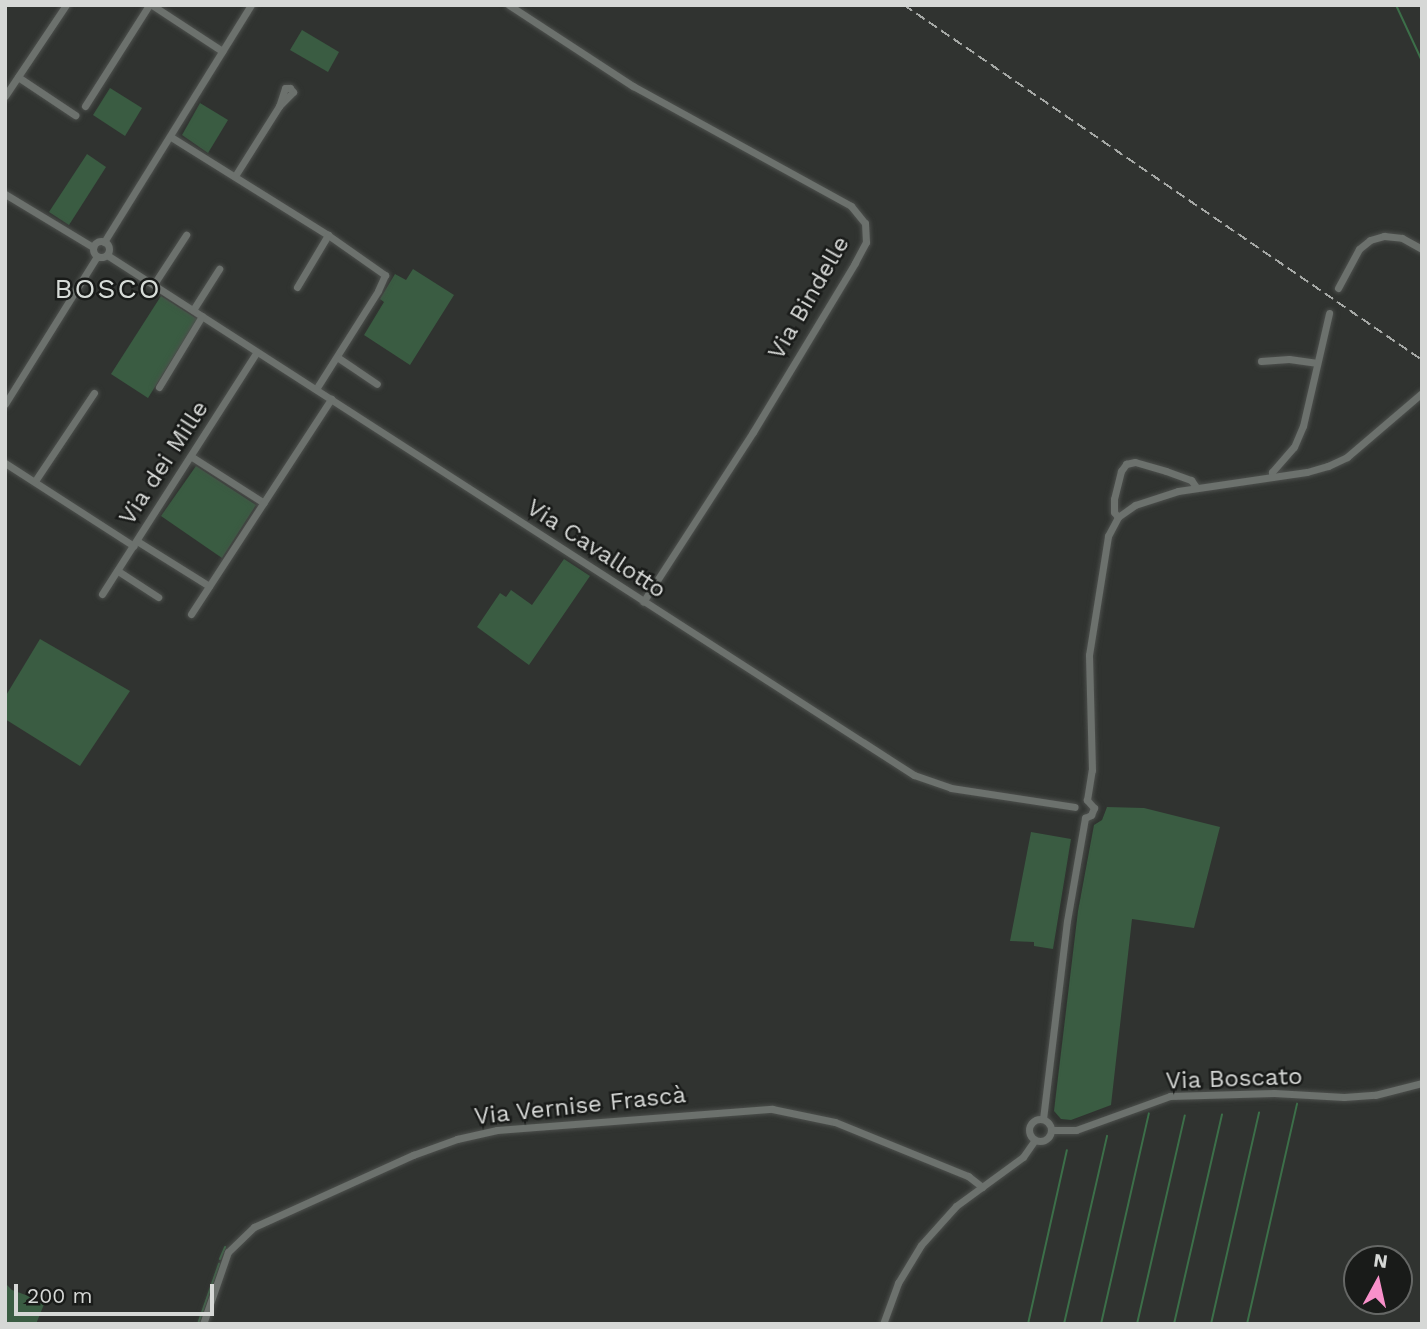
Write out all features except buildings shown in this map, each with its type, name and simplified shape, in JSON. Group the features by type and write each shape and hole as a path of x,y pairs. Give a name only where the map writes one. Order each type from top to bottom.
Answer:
{"street":[{"path":"5,96 66,5"},
{"path":"85,106 150,5 222,51"},
{"path":"104,242 251,5"},
{"name":"Via Bindelle","path":"509,5 633,86 851,206 865,223 866,242 855,263 753,432 643,602"},
{"path":"18,77 75,115"},
{"path":"234,176 279,106"},
{"path":"171,137 381,269 385,275 384,281 316,389"},
{"path":"5,194 93,247 97,256"},
{"path":"154,284 186,235"},
{"path":"297,287 328,235"},
{"path":"1338,288 1359,249 1370,240 1384,236 1402,238 1422,249"},
{"path":"93,247 98,242 104,242"},
{"path":"97,256 107,255 109,248 104,242"},
{"name":"Via Cavallotto","path":"107,255 914,775 950,788 1075,807"},
{"path":"5,404 97,256"},
{"path":"193,310 219,269"},
{"path":"1272,477 1272,471 1294,447 1303,426 1329,313"},
{"path":"159,387 202,316"},
{"name":"Via dei Mille","path":"102,594 257,352"},
{"path":"337,357 377,384"},
{"path":"1261,361 1289,359 1316,363"},
{"path":"35,481 94,393"},
{"path":"1087,800 1078,802 1075,807 1078,816 1085,818 1091,815 1094,808 1087,800 1092,758 1089,655 1108,536 1118,517 1150,499 1195,488 1307,472 1346,457 1422,393"},
{"path":"191,614 331,399"},
{"path":"192,457 264,503"},
{"path":"1118,517 1114,508 1119,478 1121,471 1132,462 1179,475 1191,480 1195,488"},
{"path":"5,463 209,586"},
{"path":"118,571 158,597"},
{"path":"1043,1119 1035,1121 1030,1127 1030,1135 1035,1140 1045,1140 1051,1130 1043,1119 1067,921 1085,818"},
{"name":"Via Boscato","path":"1051,1130 1076,1130 1170,1096 1274,1093 1344,1097 1375,1095 1422,1083"},
{"name":"Via Vernise Frascà","path":"203,1324 228,1252 254,1227 413,1155 457,1139 497,1130 772,1109 835,1122 968,1176 982,1187"},
{"path":"883,1324 898,1283 921,1245 956,1206 1023,1157 1035,1140"}],"green space":[{"path":"302,30 339,52 328,72 290,50"},
{"path":"110,88 142,108 125,136 93,115"},
{"path":"200,103 228,120 208,153 182,135"},
{"path":"87,154 106,167 69,225 49,212"},
{"path":"413,269 454,295 410,365 364,335 384,302 380,299 395,274 406,280"},
{"path":"161,296 197,319 148,398 111,374"},
{"path":"196,466 256,505 222,558 161,516"},
{"path":"564,559 590,576 529,665 477,627 500,593 506,597 511,590 532,605"},
{"path":"40,639 130,691 80,766 5,719 5,697"},
{"path":"1107,807 1144,808 1220,827 1194,928 1132,919 1111,1105 1071,1120 1061,1119 1054,1111 1078,911 1094,825 1102,820"},
{"path":"1031,832 1071,839 1053,949 1034,946 1034,942 1010,941"},
{"path":"5,1283 12,1290 45,1302 36,1324 5,1324"}],"waterway":[{"path":"1396,5 1422,61"},
{"path":"1247,1324 1297,1104"},
{"path":"1211,1324 1259,1112"},
{"path":"1101,1324 1149,1113"},
{"path":"1174,1324 1222,1114"},
{"path":"1137,1324 1185,1115"},
{"path":"1064,1324 1107,1136"},
{"path":"1028,1324 1067,1150"},
{"path":"220,1259 225,1247"},
{"path":"198,1324 219,1264"}],"railway":[{"path":"904,5 1422,360"}],"district":[{"name":"BOSCO","path":"108,289"}]}
